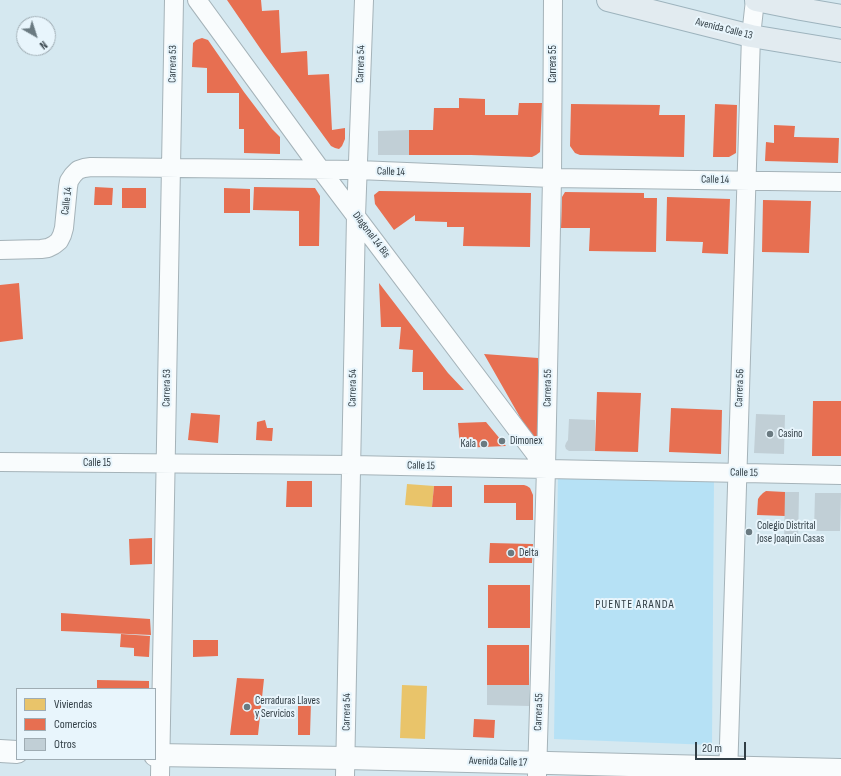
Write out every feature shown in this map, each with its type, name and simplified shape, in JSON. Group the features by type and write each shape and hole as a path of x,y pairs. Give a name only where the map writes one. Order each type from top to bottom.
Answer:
{"main road":[{"name":"Avenida Calle 13","path":"608,0 751,36 841,51"},
{"path":"756,0 841,16"}],"street":[{"name":"Carrera 53","path":"158,762 166,463 174,0"},
{"name":"Diagonal 14 Bis","path":"197,0 321,170 546,468"},
{"name":"Carrera 54","path":"346,767 356,216 364,0"},
{"name":"Carrera 55","path":"537,770 546,468 552,178 553,0"},
{"name":"Carrera 56","path":"728,772 751,36 756,0"},
{"name":"Calle 14","path":"0,250 48,248 59,241 64,228 69,181 78,170 91,167 358,170 552,178 841,182"},
{"name":"Calle 15","path":"0,462 352,465 841,475"},
{"path":"0,752 16,752"},
{"name":"Avenida Calle 17","path":"158,762 537,770 728,772 841,770"}],"shaded area":[{"path":"558,471 714,478 712,745 554,739"}],"building: Viviendas":[{"path":"407,484 434,486 432,507 405,505"},
{"path":"402,685 427,686 425,739 400,738"}],"building: Comercios":[{"path":"227,0 261,0 262,11 279,10 281,53 307,51 308,75 329,74 332,130 345,128 345,139 339,149 331,146"},
{"path":"202,38 208,40 244,92 272,129 280,137 280,154 244,153 244,129 239,129 239,93 207,93 207,68 192,67 193,43"},
{"path":"459,98 485,99 485,115 518,115 519,103 542,103 540,152 532,157 409,155 409,130 433,130 434,108 459,108"},
{"path":"571,104 660,105 659,115 685,115 684,157 580,155 575,153 570,146"},
{"path":"715,104 737,105 736,153 729,157 713,157"},
{"path":"774,125 795,126 794,137 839,138 838,163 765,161 766,142 774,143"},
{"path":"95,187 113,188 112,205 94,205"},
{"path":"254,187 315,188 320,196 319,246 299,246 299,211 253,210"},
{"path":"122,188 146,188 146,208 122,208"},
{"path":"224,188 250,189 250,213 224,213"},
{"path":"379,191 531,193 530,247 463,246 464,227 447,227 447,222 415,221 415,215 394,230 375,204 374,195"},
{"path":"565,192 644,193 644,198 657,198 656,252 589,251 590,228 561,228 562,197"},
{"path":"667,197 730,199 728,254 702,253 703,242 666,241"},
{"path":"763,200 811,201 809,253 762,252"},
{"path":"19,283 23,339 0,342 0,285"},
{"path":"379,283 448,373 464,390 423,390 423,372 412,372 413,350 399,349 401,327 381,327"},
{"path":"484,354 538,358 541,454"},
{"path":"597,392 641,393 638,452 595,451"},
{"path":"813,401 841,401 841,456 812,456"},
{"path":"671,408 722,410 721,454 669,452"},
{"path":"191,413 220,415 218,443 188,440"},
{"path":"265,420 267,428 273,428 272,441 256,440 257,422"},
{"path":"486,422 506,446 460,448 458,423"},
{"path":"287,481 312,481 312,507 286,507"},
{"path":"484,485 524,485 530,488 533,495 533,520 516,520 516,503 484,503"},
{"path":"434,486 452,486 452,507 432,507"},
{"path":"766,491 785,492 785,516 757,515 758,499"},
{"path":"152,538 152,564 130,565 129,539"},
{"name":"Delta","path":"490,543 533,544 532,563 489,563"},
{"path":"488,585 530,585 530,628 488,628"},
{"path":"61,613 150,619 151,635 61,631"},
{"path":"121,634 150,636 149,657 134,656 134,648 120,647"},
{"path":"193,640 218,640 218,656 193,657"},
{"path":"487,645 529,645 529,685 487,685"},
{"name":"Cerraduras Llaves y Servicios","path":"237,678 264,679 258,735 230,735"},
{"path":"97,680 149,681 149,688 97,688"},
{"path":"298,702 311,702 310,735 298,735"},
{"path":"474,719 495,720 494,738 473,737"}],"building: Otros":[{"path":"409,130 409,155 378,155 378,131"},
{"name":"Casino","path":"756,414 785,415 784,454 754,453"},
{"path":"569,419 595,420 595,451 569,451 566,449 565,446 568,440"},
{"path":"785,492 799,492 798,544 784,544"},
{"path":"815,493 841,493 840,531 814,531"},
{"path":"487,685 529,685 529,706 487,705"}],"place":[{"name":"Casino","path":"770,434"},
{"name":"Dimonex","path":"502,441"},
{"name":"Kala","path":"484,444"},
{"name":"Colegio Distrital Jose Joaquin Casas","path":"749,532"},
{"name":"Delta","path":"511,553"},
{"name":"Cerraduras Llaves y Servicios","path":"247,707"}],"district":[{"name":"PUENTE ARANDA","path":"635,605"}]}
